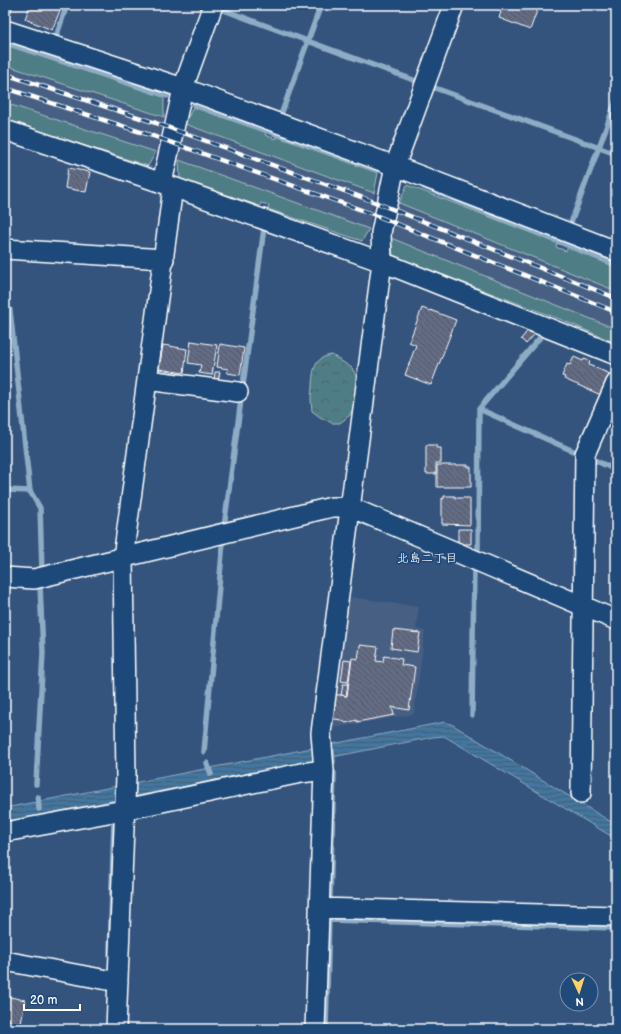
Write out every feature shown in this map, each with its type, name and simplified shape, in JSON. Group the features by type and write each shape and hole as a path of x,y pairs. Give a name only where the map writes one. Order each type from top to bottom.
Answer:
{"street":[{"path":"116,1029 126,777 123,558 164,258 167,185 183,88 213,5"},
{"path":"315,1029 324,768 321,737 382,262 381,233 395,166 454,5"},
{"path":"5,30 183,88 395,166 616,251"},
{"path":"5,130 167,185 382,262 616,355"},
{"path":"5,249 164,258"},
{"path":"147,380 238,392"},
{"path":"581,793 585,454 616,383"},
{"path":"5,577 34,579 332,507 350,507 616,620"},
{"path":"5,832 324,768"},
{"path":"319,908 616,916"},
{"path":"5,961 118,982"}],"shaded area":[{"path":"5,45 164,97 164,117 156,152 148,166 5,120"},
{"path":"193,107 266,132 265,135 275,139 276,136 378,173 369,229 362,241 268,209 269,205 261,203 260,206 180,179 179,160 185,124"},
{"path":"407,185 557,243 556,247 566,251 568,247 616,267 616,343 562,320 393,256 391,238 399,203"},
{"path":"344,596 419,607 416,629 425,631 414,714 333,728 326,722"},
{"path":"445,722 453,725 616,825 616,839 444,736 5,822 5,808"}],"green space":[{"path":"5,45 164,97 164,117 5,65"},
{"path":"5,103 156,152 148,166 5,120"},
{"path":"193,107 266,132 265,135 275,139 276,136 378,173 374,193 185,124"},
{"path":"179,160 369,229 362,241 268,209 269,205 261,203 260,206 180,179"},
{"path":"407,185 557,243 556,247 566,251 568,247 616,267 616,291 399,203"},
{"path":"391,238 616,329 616,343 562,320 393,256"},
{"path":"332,355 352,368 356,376 355,404 350,415 340,423 332,423 312,411 311,397 314,370 321,358"}],"building":[{"path":"5,5 13,5 10,14 5,12"},
{"path":"30,5 59,5 58,7 61,8 52,30 25,19"},
{"path":"501,5 530,5 538,8 530,30 499,18"},
{"path":"68,168 90,172 86,192 65,188"},
{"path":"422,308 456,320 431,385 405,375 416,345 409,342"},
{"path":"529,329 535,334 526,344 521,339"},
{"path":"191,341 217,345 212,375 199,373 201,365 188,363"},
{"path":"220,344 244,348 240,375 227,373 228,369 217,367"},
{"path":"163,345 187,349 184,373 159,369"},
{"path":"574,357 583,361 584,359 590,361 589,365 610,374 601,395 564,379 565,377 562,376 567,364 570,365"},
{"path":"215,372 220,372 218,381 214,380"},
{"path":"426,445 436,445 436,448 441,448 441,463 436,463 436,474 426,474"},
{"path":"437,465 468,465 468,467 471,467 471,487 437,487"},
{"path":"444,496 470,498 470,525 442,524 442,498 444,499"},
{"path":"458,529 471,529 471,544 458,544"},
{"path":"393,630 420,633 417,652 391,648"},
{"path":"360,645 378,647 376,661 383,662 384,656 402,659 401,665 415,667 409,710 392,707 394,715 357,722 357,720 346,723 341,720 329,718 332,694 347,696 352,658 358,659"},
{"path":"344,660 351,661 348,682 341,681"},
{"path":"343,684 348,684 346,696 341,695"},
{"path":"5,996 25,1000 21,1024 5,1020"}],"waterway":[{"path":"57,34 67,5"},
{"path":"282,112 321,5"},
{"path":"221,9 419,82"},
{"path":"5,42 167,96"},
{"path":"435,88 616,154"},
{"path":"572,220 616,101"},
{"path":"194,105 378,170"},
{"path":"424,187 616,265"},
{"path":"224,527 264,228"},
{"path":"10,310 30,491 40,508 42,571"},
{"path":"478,553 479,409 543,334"},
{"path":"479,409 580,454"},
{"path":"592,459 616,470"},
{"path":"5,490 30,491"},
{"path":"204,752 223,542"},
{"path":"472,715 474,568"},
{"path":"36,784 43,653 40,585"},
{"path":"332,751 333,762"},
{"path":"207,763 211,774"},
{"path":"330,898 334,773"},
{"path":"38,797 39,809"},
{"path":"110,954 114,820"},
{"path":"326,1029 329,917"},
{"path":"329,920 616,928"}],"railway":[{"path":"5,74 156,123 372,201 616,298"},
{"path":"5,88 153,136 370,213 616,312"}],"district":[{"name":"北島二丁目","path":"427,558"}]}
